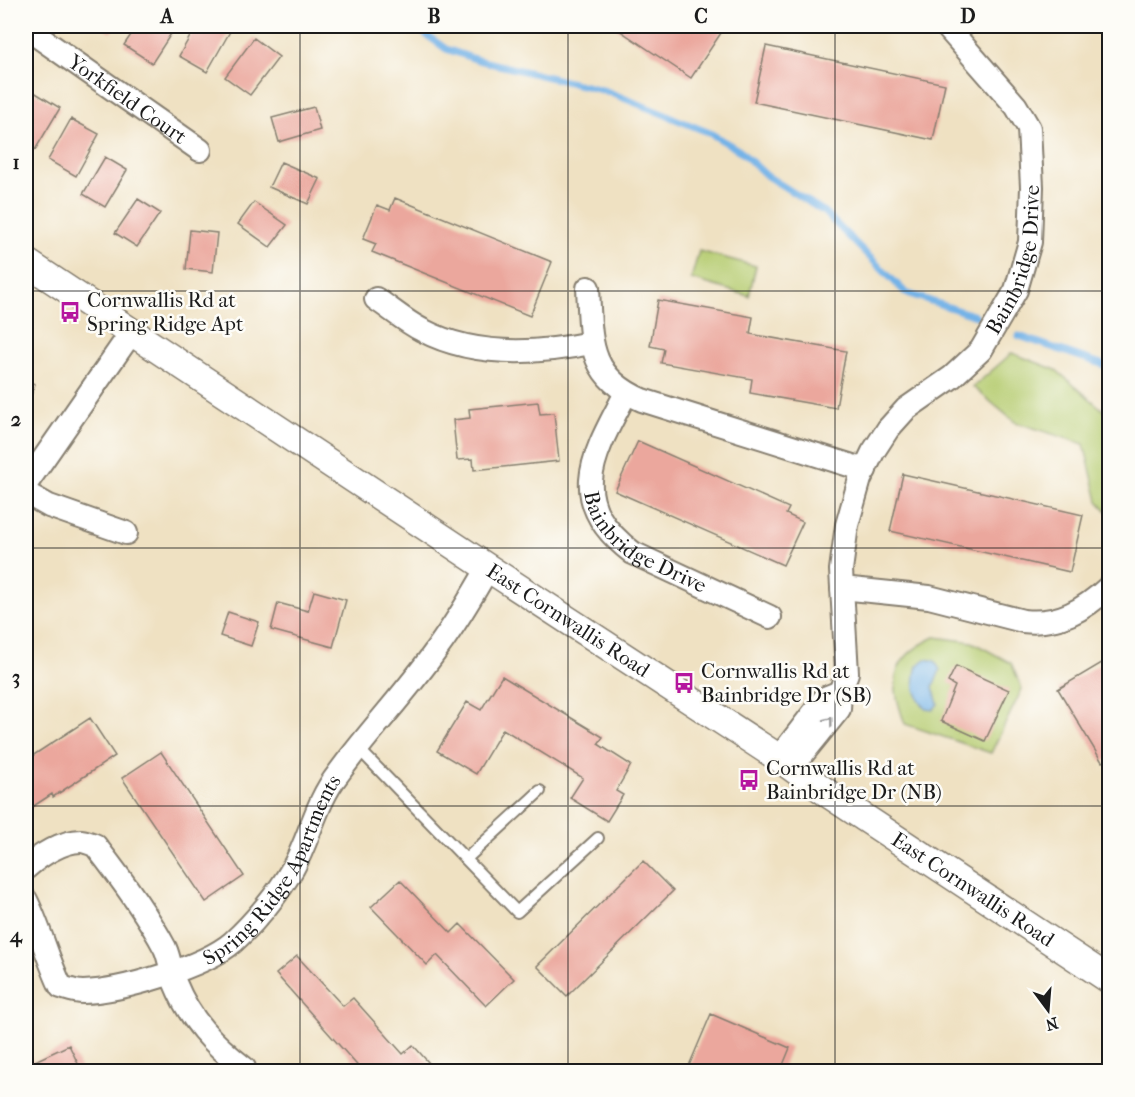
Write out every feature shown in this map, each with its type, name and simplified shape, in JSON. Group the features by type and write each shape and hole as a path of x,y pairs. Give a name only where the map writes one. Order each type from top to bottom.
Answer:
{"street":[{"name":"Bainbridge Drive","path":"786,762 825,698 840,692 847,673 841,570 848,525 873,452 888,429 906,409 952,376 981,350 1016,290 1030,242 1032,187 1029,128 1016,106 946,26"},
{"name":"Yorkfield Court","path":"26,28 200,150"},
{"name":"East Cornwallis Road","path":"26,262 786,762 830,795 1110,980"},
{"path":"588,288 591,343 594,355 610,380 626,393 865,470"},
{"path":"376,299 422,330 450,342 474,348 540,351 591,343"},
{"path":"26,484 131,333"},
{"name":"Bainbridge Drive","path":"626,393 604,434 592,466 590,485 593,505 601,519 618,542 633,553 770,617"},
{"path":"26,493 49,506 126,533"},
{"name":"Spring Ridge Apartments","path":"26,900 36,921 50,965 61,987 80,992 106,990 141,982 208,958 232,943 255,918 292,869 306,841 319,804 336,776 438,649 488,568"},
{"path":"842,588 929,597 1023,621 1039,622 1053,621 1104,601"},
{"name":"Spring Ridge Apartments","path":"26,867 38,858 67,844 82,841 95,845 155,930 166,951 171,972 191,1016 219,1049 245,1070"}],"lane":[{"name":"Spring Ridge Apartments","path":"358,748 517,912 598,838"},
{"path":"466,859 540,790"}],"green space":[{"path":"699,251 756,266 749,296 691,279"},
{"path":"1012,353 1056,370 1109,415 1109,513 1098,501 1084,444 1015,422 973,387"},
{"path":"935,637 972,642 1011,663 1022,689 991,753 905,724 897,695 897,672 909,653"}],"water":[{"path":"926,659 935,661 940,670 933,687 938,704 933,710 926,709 915,689 917,666"}],"building":[{"path":"99,26 116,26 111,33"},
{"path":"137,26 176,26 152,63 124,45"},
{"path":"196,26 232,28 207,72 179,56"},
{"path":"613,26 717,26 723,30 691,78"},
{"path":"254,38 279,57 250,95 225,77"},
{"path":"766,46 945,84 933,140 754,102"},
{"path":"34,92 60,108 35,150 26,145 26,106"},
{"path":"314,107 320,130 279,142 272,118"},
{"path":"71,119 99,134 76,176 48,160"},
{"path":"105,157 127,170 105,207 83,194"},
{"path":"281,162 320,179 308,204 269,187"},
{"path":"395,198 552,262 530,316 372,252 376,244 363,239 377,205 390,210"},
{"path":"138,199 160,213 137,247 115,233"},
{"path":"254,202 287,225 270,247 238,224"},
{"path":"190,230 217,233 213,272 186,269"},
{"path":"658,300 753,317 750,334 846,351 836,408 750,393 752,379 661,363 664,349 650,346"},
{"path":"26,381 35,384 26,411"},
{"path":"538,402 540,414 554,413 559,461 474,470 473,459 457,460 453,420 470,418 469,409"},
{"path":"638,441 789,508 786,514 803,522 783,565 615,491"},
{"path":"903,474 1083,515 1070,572 890,531"},
{"path":"314,591 346,600 333,647 271,630 278,603 308,611"},
{"path":"228,612 259,622 251,646 220,636"},
{"path":"1110,658 1110,758 1102,762 1058,689"},
{"path":"956,666 1009,690 985,741 941,721 955,686 948,682"},
{"path":"502,676 603,737 598,744 631,765 616,791 623,795 607,821 570,798 583,778 503,729 476,774 437,751 467,702 481,710"},
{"path":"90,718 115,756 53,797 52,794 26,811 26,760"},
{"path":"161,752 244,876 206,902 122,778"},
{"path":"643,861 673,891 567,996 537,966"},
{"path":"400,880 451,933 460,924 514,979 486,1006 437,955 427,965 371,907"},
{"path":"297,956 343,1006 353,998 403,1054 413,1045 437,1072 363,1072 276,974"},
{"path":"711,1014 790,1048 783,1065 799,1072 697,1072 688,1068"},
{"path":"69,1045 82,1072 26,1072 26,1049 33,1062"}],"waterway":[{"path":"414,26 446,49 478,60 606,91 710,133 740,151 767,176 823,211 906,293 976,316"},
{"path":"1019,336 1110,367"}],"place":[{"name":"Cornwallis Rd at Spring Ridge Apt","path":"70,312"},
{"name":"Cornwallis Rd at Bainbridge Dr (SB)","path":"684,683"},
{"name":"Cornwallis Rd at Bainbridge Dr (NB)","path":"749,780"}]}
